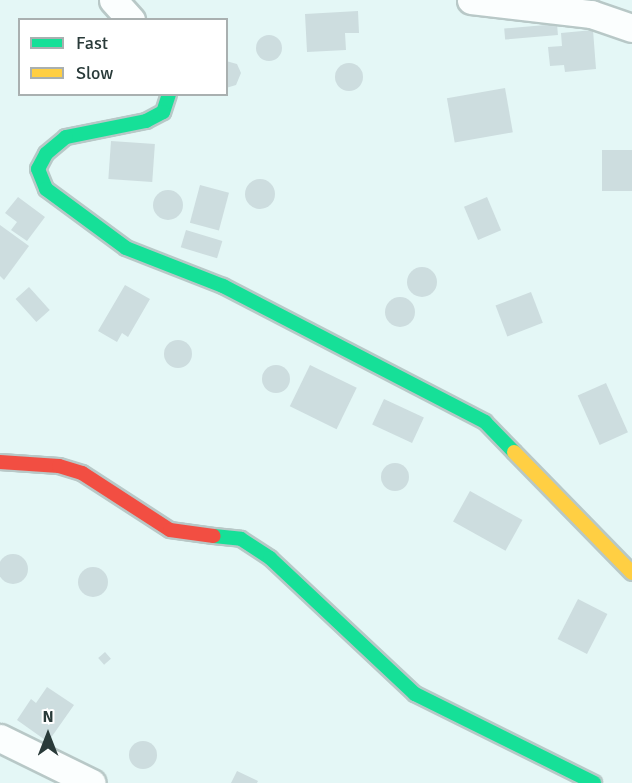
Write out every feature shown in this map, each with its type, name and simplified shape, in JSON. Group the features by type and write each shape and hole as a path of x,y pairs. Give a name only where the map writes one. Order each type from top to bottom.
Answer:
{"street":[{"path":"112,0 129,18"},
{"path":"471,0 591,14 632,28"},
{"path":"168,96 163,112 146,121 66,137 46,154 38,169 46,189 126,248 223,286 485,422 632,573"},
{"path":"0,462 59,466 82,473 170,530 241,539 270,558 415,694 594,783"},
{"path":"0,738 92,783"}],"building":[{"path":"358,11 359,33 345,33 346,50 307,52 305,14"},
{"path":"557,24 558,35 505,40 504,29"},
{"path":"593,30 596,69 565,72 564,65 550,66 548,47 562,46 561,33"},
{"path":"269,35 278,39 282,48 278,57 269,61 260,57 256,48 260,39"},
{"path":"228,62 237,64 241,73 236,85 228,87"},
{"path":"349,63 359,67 363,77 359,87 349,91 339,87 335,77 339,67"},
{"path":"505,88 513,132 455,143 447,98"},
{"path":"111,141 155,144 152,182 108,179"},
{"path":"602,150 632,150 632,191 602,191"},
{"path":"260,179 270,184 275,194 270,204 260,209 250,204 245,194 250,184"},
{"path":"200,185 229,193 219,230 190,223"},
{"path":"168,190 179,194 183,205 179,216 168,220 157,216 153,205 157,194"},
{"path":"18,197 45,217 27,241 11,230 17,222 5,213"},
{"path":"487,197 501,230 478,240 464,207"},
{"path":"0,225 29,246 4,280 0,276"},
{"path":"186,230 222,241 217,258 181,247"},
{"path":"422,267 428,268 436,276 436,288 428,296 422,297 416,296 408,288 407,282 408,276 416,268"},
{"path":"125,285 150,299 128,337 122,333 117,342 98,331"},
{"path":"29,287 50,310 36,322 16,299"},
{"path":"531,292 543,323 507,336 496,306"},
{"path":"400,297 411,301 415,312 411,323 400,327 389,323 385,312 389,301"},
{"path":"178,340 188,344 192,354 188,364 178,368 168,364 164,354 168,344"},
{"path":"276,365 286,369 290,379 286,389 276,393 266,389 262,379 266,369"},
{"path":"310,365 357,388 337,429 290,406"},
{"path":"606,383 628,432 600,445 578,396"},
{"path":"384,399 424,418 412,443 372,424"},
{"path":"395,463 405,467 409,477 405,487 395,491 385,487 381,477 385,467"},
{"path":"470,491 522,520 506,551 453,522"},
{"path":"7,555 19,555 27,563 27,575 19,583 7,583 -1,575 -1,563"},
{"path":"93,567 104,571 108,582 104,593 93,597 82,593 78,582 82,571"},
{"path":"578,599 607,614 587,654 558,639"},
{"path":"105,652 111,659 104,665 98,658"},
{"path":"47,687 74,705 48,742 17,720 31,699 36,703"},
{"path":"143,741 153,745 157,755 153,765 143,769 133,765 129,755 133,745"},
{"path":"237,771 258,781 257,783 231,783"}],"traffic: fast":[{"path":"168,96 163,112 146,121 66,137 46,154 38,169 46,189 126,248 223,286 485,422 514,452"},
{"path":"214,536 241,539 270,558 415,694 594,783"}],"traffic: slow":[{"path":"514,452 632,573"}],"traffic: jam":[{"path":"0,462 59,466 82,473 170,530 214,536"}]}
